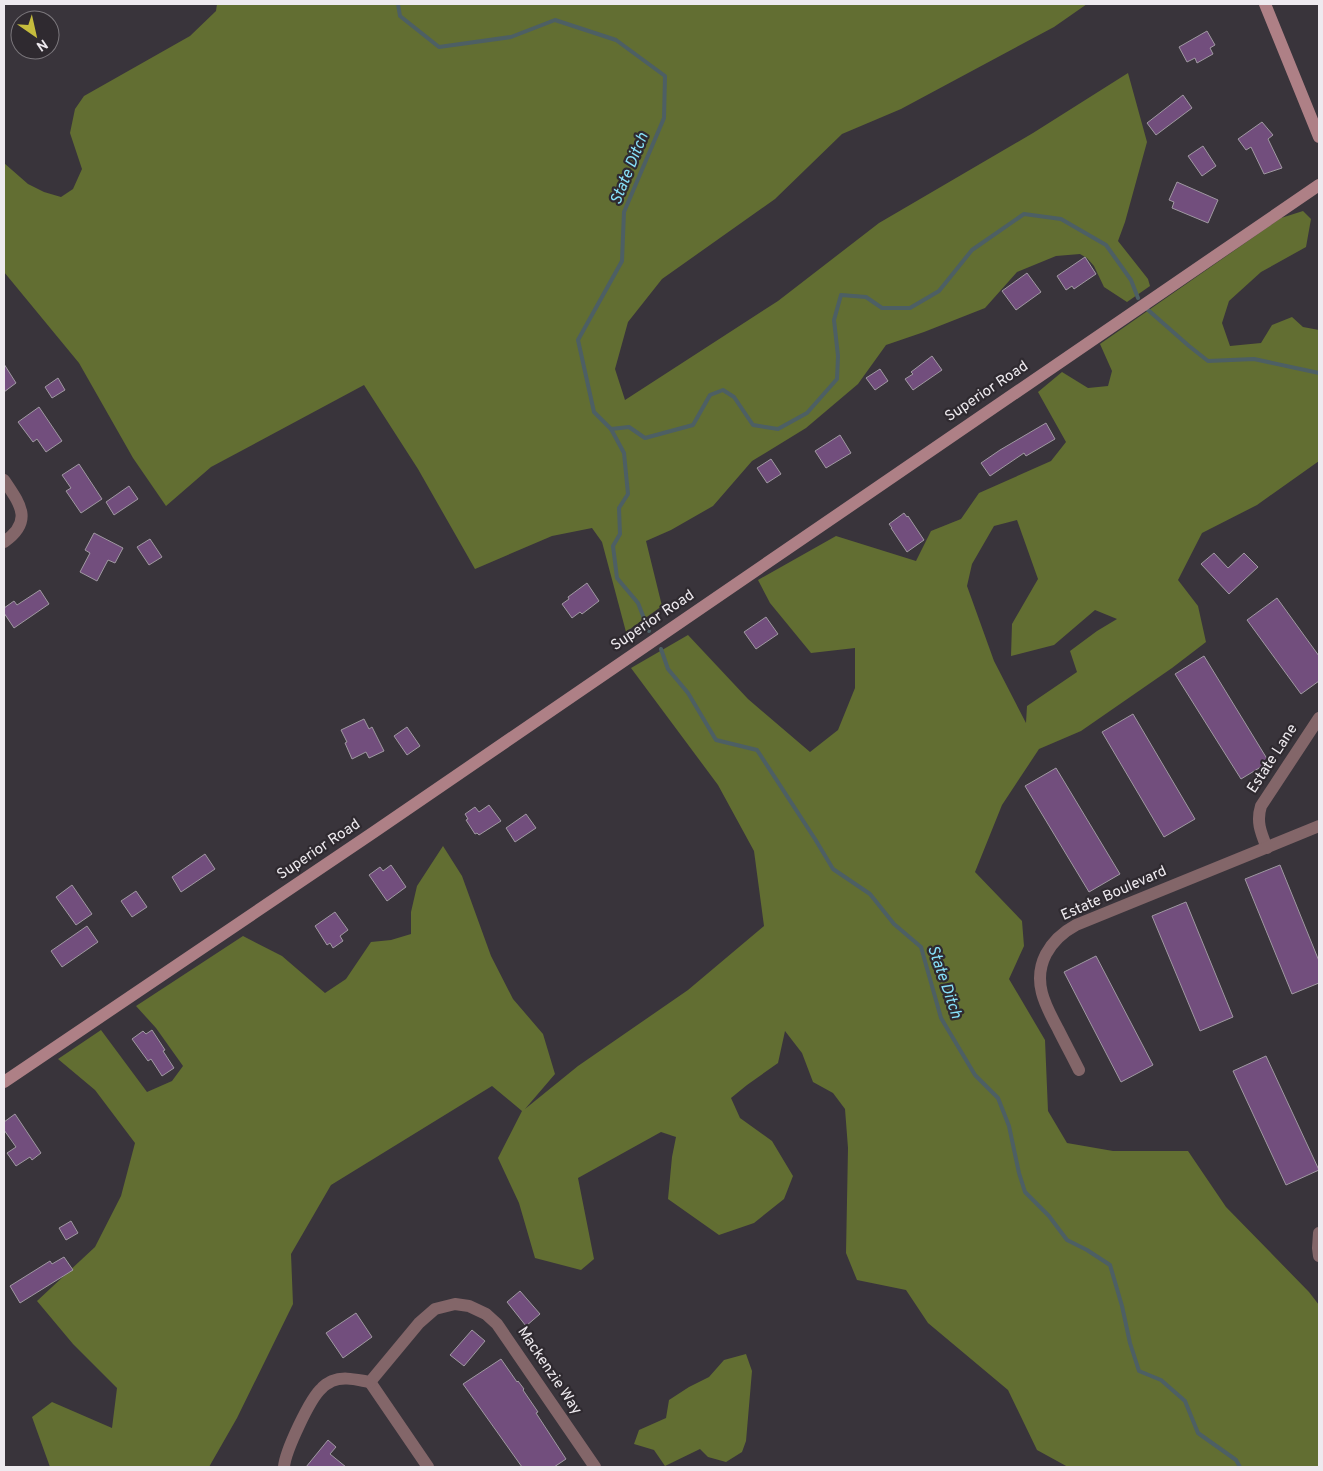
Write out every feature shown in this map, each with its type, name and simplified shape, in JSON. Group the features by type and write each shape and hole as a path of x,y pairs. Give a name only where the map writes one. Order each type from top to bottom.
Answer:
{"street":[{"path":"1265,4 1319,137"},
{"name":"Superior Road","path":"4,1082 382,826 1319,185"},
{"path":"4,480 20,505 22,519 16,532 4,542"},
{"name":"Estate Lane","path":"1267,848 1258,825 1261,806 1319,718"},
{"name":"Estate Boulevard","path":"1079,1070 1046,1007 1040,989 1042,964 1055,941 1064,932 1076,925 1319,826"},
{"path":"1319,1233 1319,1256"},
{"name":"Mackenzie Way","path":"370,1382 430,1312 447,1305 466,1305 479,1310 496,1324 595,1467"},
{"path":"284,1467 285,1460 314,1397 321,1388 332,1381 344,1378 370,1382 428,1467"}],"green space":[{"path":"217,4 1087,4 1054,27 901,109 842,134 775,199 662,279 628,322 615,369 625,400 778,301 879,223 1033,133 1128,73 1147,142 1118,241 1148,279 1150,286 1127,302 1104,287 1094,266 1087,258 1080,254 1056,256 1017,272 985,308 886,345 858,384 806,428 752,461 713,506 671,530 646,541 662,606 626,632 602,542 592,528 552,536 475,569 418,469 364,385 211,467 166,506 133,458 79,363 4,272 4,163 28,184 44,192 61,197 73,189 82,169 70,133 75,109 84,96 190,36 216,11"},
{"path":"1303,211 1311,219 1306,247 1261,272 1229,301 1222,323 1230,346 1261,343 1272,325 1292,317 1303,327 1319,330 1319,461 1257,505 1202,533 1178,580 1198,606 1206,642 1081,731 1039,749 1002,805 975,872 1022,921 1024,946 1009,979 1045,1040 1048,1111 1067,1143 1113,1151 1188,1151 1226,1207 1309,1292 1319,1305 1319,1467 1068,1467 1037,1450 1008,1390 928,1323 906,1290 857,1280 846,1253 848,1148 845,1109 833,1093 813,1082 802,1053 785,1031 778,1063 731,1098 740,1118 772,1141 793,1176 784,1199 754,1223 719,1235 668,1199 676,1137 661,1132 578,1178 594,1259 581,1270 535,1258 519,1203 498,1158 522,1111 492,1086 331,1185 291,1254 293,1304 237,1418 209,1467 50,1467 32,1417 52,1402 112,1428 117,1388 73,1344 37,1301 95,1247 121,1196 135,1143 95,1090 58,1059 101,1030 147,1092 172,1081 183,1066 156,1028 136,1006 243,936 282,956 325,993 346,979 371,942 391,940 411,934 411,912 417,886 443,846 462,876 491,956 513,999 543,1034 555,1074 525,1109 578,1066 688,990 764,926 754,851 718,785 631,668 688,635 748,699 810,752 838,730 855,688 855,648 811,653 770,603 758,580 836,536 916,561 931,531 961,519 979,493 1051,461 1066,442 1038,392 1062,372 1088,388 1108,386 1112,371 1100,344 1281,218","holes":["1017,520 1038,579 1012,624 1011,656 1054,645 1095,610 1117,619 1070,651 1077,672 1027,706 1026,723 994,661 967,586 972,564 994,526"]},
{"path":"746,1354 752,1371 746,1441 742,1452 726,1462 708,1457 700,1449 665,1466 654,1450 634,1444 639,1430 666,1418 669,1400 709,1377 724,1360"}],"building":[{"path":"1207,31 1215,45 1210,48 1213,54 1197,63 1195,58 1187,62 1179,47"},
{"path":"1183,95 1192,108 1156,135 1147,123"},
{"path":"1262,122 1273,135 1268,139 1282,168 1264,174 1251,147 1246,150 1238,139"},
{"path":"1203,146 1216,166 1202,176 1188,156"},
{"path":"1177,182 1218,200 1208,223 1172,208 1174,202 1169,200"},
{"path":"1085,257 1096,274 1074,289 1072,286 1066,290 1057,276"},
{"path":"1027,273 1041,292 1016,310 1002,291"},
{"path":"932,356 942,370 913,390 905,379"},
{"path":"4,364 16,383 4,392"},
{"path":"880,369 888,381 875,390 866,378"},
{"path":"58,378 65,390 52,398 45,387"},
{"path":"39,407 62,441 46,452 37,439 33,442 18,422"},
{"path":"1046,423 1055,439 1026,456 1024,453 990,476 981,463"},
{"path":"840,435 851,453 826,468 815,451"},
{"path":"771,459 781,474 767,483 757,468"},
{"path":"79,464 102,499 81,513 66,491 71,488 62,475"},
{"path":"129,486 138,499 114,515 106,502"},
{"path":"904,513 924,540 907,552 889,524"},
{"path":"94,533 123,548 115,563 108,560 97,581 80,572 90,553 85,550"},
{"path":"150,539 162,557 149,565 137,547"},
{"path":"1214,553 1228,568 1244,553 1258,567 1229,594 1201,564"},
{"path":"587,583 599,601 582,614 580,612 572,618 562,604 569,599 568,597"},
{"path":"40,590 49,604 14,628 4,613 4,608 14,601 17,605"},
{"path":"1277,598 1319,656 1319,681 1301,694 1247,620"},
{"path":"766,617 778,634 756,649 744,632"},
{"path":"1204,656 1269,762 1241,779 1175,674"},
{"path":"1133,714 1195,819 1164,837 1102,732"},
{"path":"364,719 369,729 372,727 384,751 369,758 366,752 352,759 341,730"},
{"path":"407,727 420,746 407,755 394,736"},
{"path":"1056,768 1120,874 1089,892 1025,786"},
{"path":"489,805 501,821 479,835 475,834 466,820 468,819 465,814 475,807 479,812"},
{"path":"526,814 536,828 515,842 506,828"},
{"path":"205,854 215,869 181,892 172,877"},
{"path":"391,865 406,887 387,901 369,875 380,867 383,871"},
{"path":"1280,865 1319,961 1319,983 1292,994 1245,879"},
{"path":"72,885 92,914 76,925 56,897"},
{"path":"136,891 147,907 132,917 121,901"},
{"path":"1186,902 1233,1017 1200,1031 1152,916"},
{"path":"335,912 348,930 340,936 343,941 333,948 330,943 327,945 315,926"},
{"path":"87,926 98,942 62,967 51,951"},
{"path":"1096,956 1153,1065 1121,1082 1064,972"},
{"path":"152,1030 174,1068 162,1076 151,1059 148,1061 132,1039 143,1031 146,1034"},
{"path":"1266,1056 1319,1170 1286,1185 1233,1071"},
{"path":"15,1114 41,1153 32,1160 30,1157 16,1166 7,1153 16,1147 4,1130 4,1122"},
{"path":"71,1221 78,1233 66,1240 59,1228"},
{"path":"64,1257 73,1270 20,1303 10,1286 50,1261 52,1264"},
{"path":"520,1291 540,1314 526,1326 507,1302"},
{"path":"356,1313 372,1337 343,1358 326,1333"},
{"path":"472,1330 485,1341 464,1366 450,1355"},
{"path":"501,1359 524,1389 538,1412 536,1413 566,1459 554,1467 522,1467 463,1384"},
{"path":"328,1440 336,1447 330,1454 346,1467 306,1467"}],"waterway":[{"name":"State Ditch","path":"398,4 400,16 439,47 511,37 555,20 616,40 665,76 664,118 624,212 622,261 578,340 594,412 611,429 624,453 628,494 619,508 620,534 613,546 617,578 638,603 649,631"},
{"path":"611,429 629,427 645,438 693,425 710,395 723,390 734,397 753,425 778,429 807,413 837,379 838,356 834,320 841,295 866,297 882,308 910,308 939,291 972,250 1024,214 1061,219 1106,245 1131,280 1138,298"},
{"path":"1147,309 1208,361 1254,359 1319,373"},
{"name":"State Ditch","path":"661,649 668,669 688,693 716,740 757,750 833,869 870,894 894,924 921,947 941,1018 975,1075 998,1098 1009,1126 1025,1192 1049,1216 1067,1240 1110,1265 1139,1371 1161,1380 1185,1401 1198,1433 1236,1460 1240,1467"}]}
